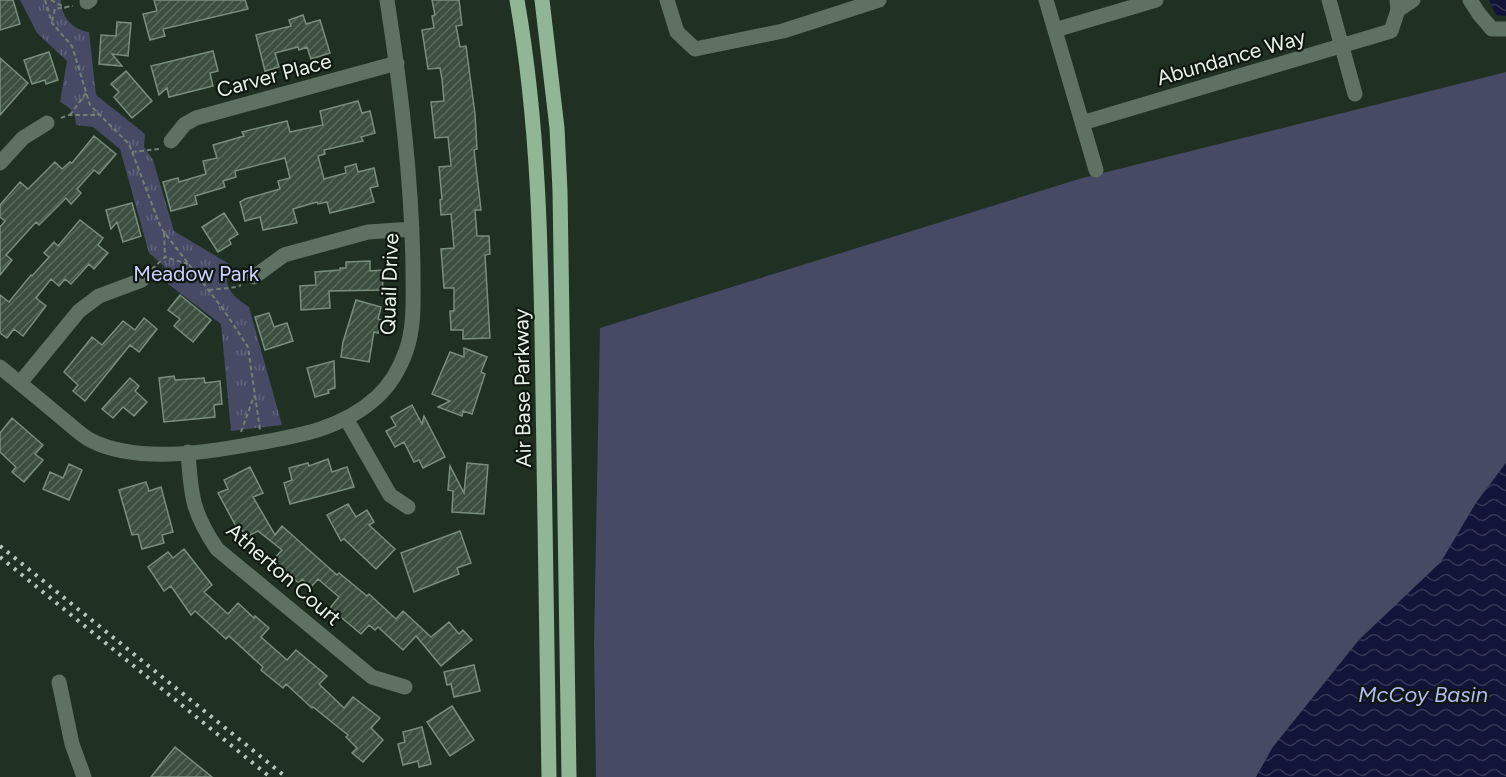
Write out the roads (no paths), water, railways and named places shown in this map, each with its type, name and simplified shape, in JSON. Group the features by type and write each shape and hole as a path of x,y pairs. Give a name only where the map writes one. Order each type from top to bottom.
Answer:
{"main road":[{"name":"Air Base Parkway","path":"517,0 534,131 541,256 549,777"},
{"name":"Air Base Parkway","path":"542,0 556,128 560,191 569,777"}],"street":[{"name":"Quail Drive","path":"0,367 89,440 115,450 140,453 224,449 286,438 347,420 379,396 396,374 407,350 413,317 412,229 397,63 387,0"},
{"path":"667,0 677,32 695,49 783,31 879,0"},
{"path":"1046,0 1096,170"},
{"path":"1055,30 1156,0"},
{"path":"1329,0 1355,94"},
{"path":"1397,5 1413,0"},
{"path":"1470,0 1492,29 1506,29"},
{"name":"Abundance Way","path":"1082,123 1392,31 1397,5"},
{"name":"Carver Place","path":"171,141 185,124 196,118 397,63"},
{"path":"0,163 23,138 47,123"},
{"path":"254,277 284,255 368,232 412,229"},
{"path":"20,383 79,311 99,296 142,280"},
{"path":"347,420 390,495 408,507"},
{"name":"Atherton Court","path":"188,452 193,506 204,530 217,549 372,676 405,687"},
{"path":"59,682 72,744 84,777"}],"water":[{"path":"1489,0 1506,0 1506,16 1496,15"},
{"name":"McCoy Basin","path":"1506,463 1506,777 1256,777 1273,747 1359,640 1441,562 1476,503"}],"railway":[{"path":"0,546 286,777"},
{"path":"0,557 270,777"}],"park label":[{"name":"Meadow Park","path":"196,273"}]}
